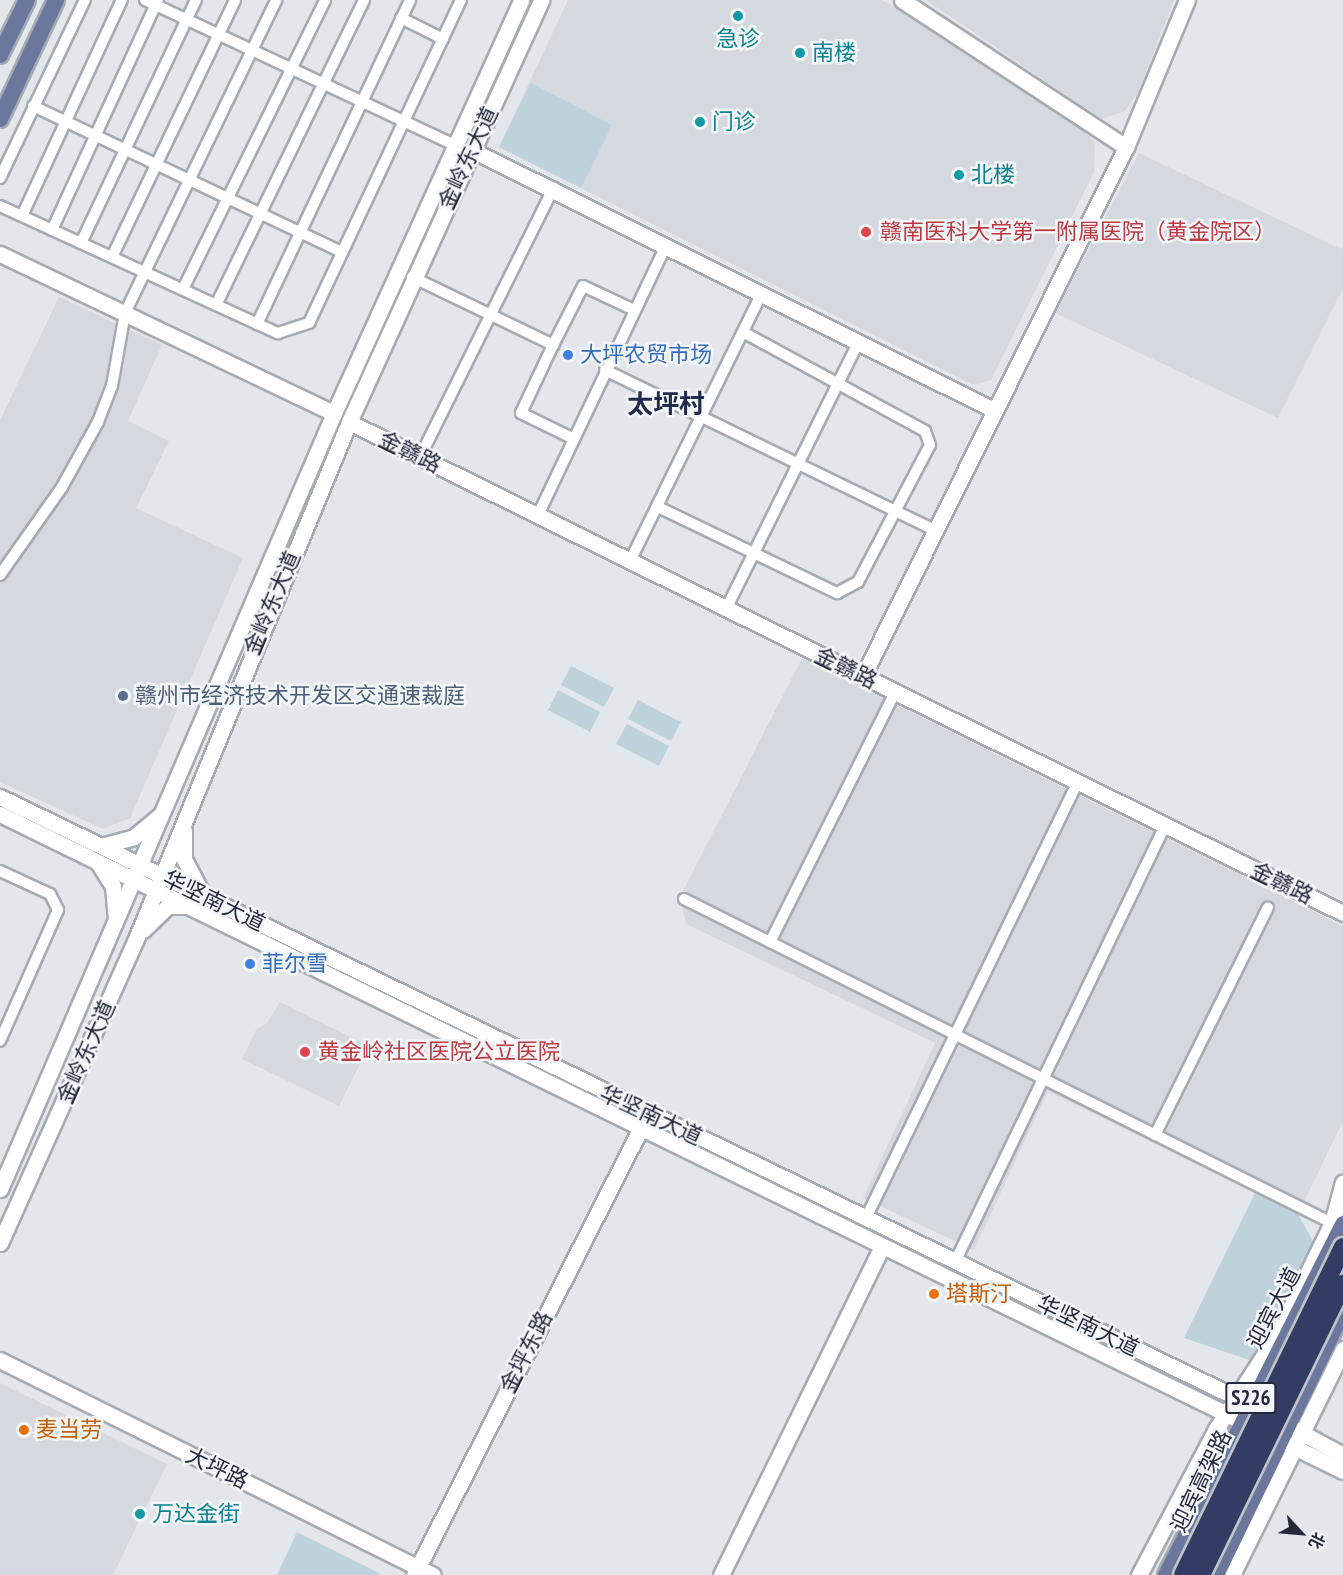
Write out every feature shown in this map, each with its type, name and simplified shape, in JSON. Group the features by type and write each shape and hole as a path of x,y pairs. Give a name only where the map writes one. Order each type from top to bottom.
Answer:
{"highway":[{"name":"迎宾高架路","path":"1183,1575 1343,1248"},
{"name":"迎宾高架路","path":"1201,1575 1343,1284"}],"main road":[{"path":"0,55 27,0"},
{"path":"0,119 56,0"},
{"name":"金岭东大道","path":"0,1243 136,939 185,818 237,668 334,413 521,0"},
{"name":"金岭东大道","path":"0,1188 166,808 237,668 412,277 541,0"},
{"path":"902,0 1126,147"},
{"path":"863,676 1126,147 1187,0"},
{"path":"472,150 554,187 857,345 994,410"},
{"path":"0,254 334,413"},
{"name":"金赣路","path":"349,422 1343,913"},
{"name":"华坚南大道","path":"0,797 98,853"},
{"path":"115,929 112,886 98,853 134,837 166,808"},
{"name":"华坚南大道","path":"0,814 139,872 866,1218 1241,1401 1343,1455"},
{"path":"136,939 168,906 200,901 184,859 185,818"},
{"name":"华坚南大道","path":"200,901 639,1130 1343,1471"},
{"name":"金坪东路","path":"415,1571 639,1130"},
{"path":"1339,1225 1343,1182"},
{"name":"迎宾大道","path":"1167,1575 1232,1418 1339,1225"},
{"path":"721,1575 881,1248"},
{"name":"S226","path":"1216,1575 1287,1445 1343,1311"},
{"path":"1294,1429 1343,1349"},
{"name":"大坪路","path":"0,1360 415,1571 433,1575"},
{"path":"1139,1575 1232,1418"},
{"path":"1232,1575 1287,1445"}],"street":[{"path":"0,178 85,0"},
{"path":"22,216 122,0"},
{"path":"145,0 157,3 218,35 454,145"},
{"path":"81,243 196,0"},
{"path":"112,257 235,0"},
{"path":"0,575 62,487 98,422 112,386 125,313 276,0"},
{"path":"183,289 325,0"},
{"path":"216,305 364,0"},
{"path":"0,206 278,333 309,323 461,0"},
{"path":"258,324 401,18 405,2"},
{"path":"52,230 157,3"},
{"path":"401,18 443,39"},
{"path":"33,106 342,252"},
{"path":"420,457 554,187"},
{"path":"538,515 572,438 666,246"},
{"path":"412,277 553,345"},
{"path":"572,438 521,413 553,345 583,286 634,310"},
{"path":"630,561 761,295"},
{"path":"657,507 837,593 858,582 893,510 930,445 925,431 742,332"},
{"path":"726,609 857,345"},
{"path":"605,370 936,531"},
{"path":"770,942 895,692"},
{"path":"866,1218 952,1033 1078,782"},
{"path":"955,1262 1041,1077 1165,825"},
{"path":"0,871 51,894 58,910 0,1041"},
{"path":"684,899 1339,1225"},
{"path":"1155,1135 1268,907"}],"shaded area":[{"name":"赣南医科大学第一附属医院（黄金院区）","path":"568,0 882,0 974,54 1084,131 1095,143 1094,172 991,380 973,385 499,147"},
{"path":"926,0 1174,0 1138,92 1125,111 1101,119"},
{"path":"531,83 612,125 581,188 499,147"},
{"name":"赣南医科大学第一附属医院（黄金院区）","path":"1139,153 1343,250 1343,288 1278,418 1055,313"},
{"path":"59,297 162,345 128,421 169,441 136,508 243,558 130,818 103,829 0,782 0,420"},
{"path":"802,658 1343,926 1343,1121 1298,1214 1048,1091 974,1250 863,1198 935,1043 686,924 680,897"},
{"path":"571,666 614,688 604,707 561,685"},
{"path":"558,690 600,712 590,732 548,710"},
{"path":"638,700 681,722 671,741 628,719"},
{"path":"627,724 669,746 659,766 616,744"},
{"name":"黄金岭社区医院公立医院","path":"280,1002 369,1046 339,1106 242,1059 256,1030 267,1023"},
{"path":"1256,1191 1298,1214 1313,1241 1262,1347 1249,1360 1184,1338"},
{"path":"0,1383 167,1464 113,1575 0,1575"},
{"path":"297,1532 379,1573 379,1575 277,1575"}],"place":[{"name":"急诊","path":"738,16"},
{"name":"南楼","path":"800,53"},
{"name":"门诊","path":"700,122"},
{"name":"北楼","path":"959,175"},
{"name":"赣南医科大学第一附属医院（黄金院区）","path":"866,232"},
{"name":"大坪农贸市场","path":"568,355"},
{"name":"赣州市经济技术开发区交通速裁庭","path":"123,696"},
{"name":"菲尔雪","path":"250,964"},
{"name":"黄金岭社区医院公立医院","path":"305,1052"},
{"name":"塔斯汀","path":"934,1294"},
{"name":"麦当劳","path":"24,1430"},
{"name":"万达金街","path":"140,1514"}],"district":[{"name":"太坪村","path":"666,404"}]}
